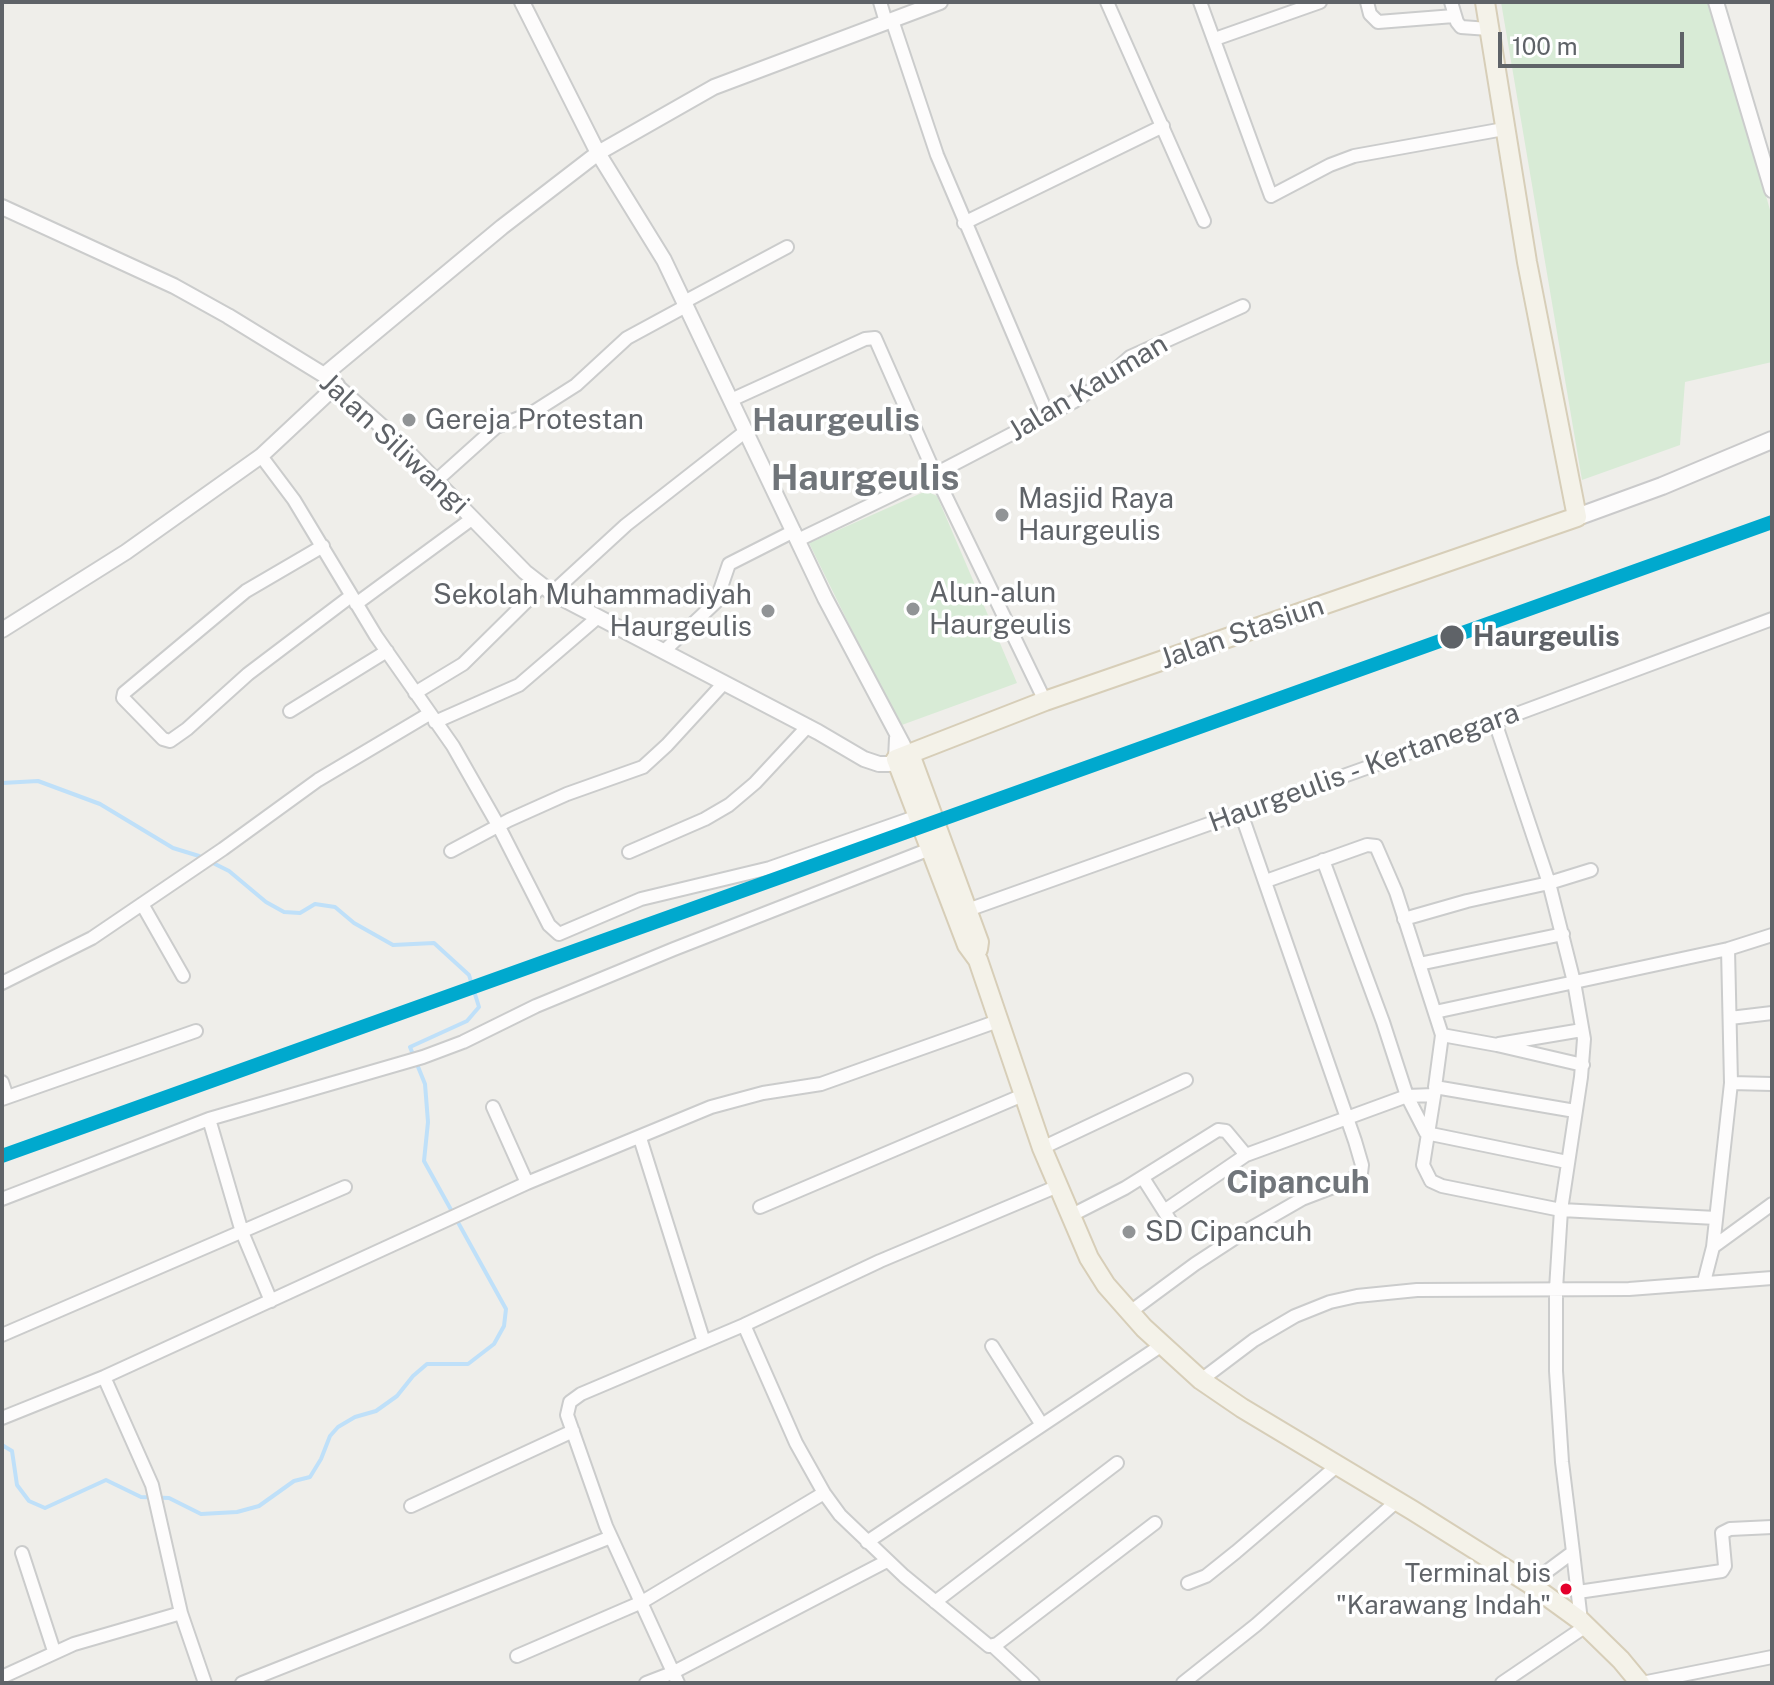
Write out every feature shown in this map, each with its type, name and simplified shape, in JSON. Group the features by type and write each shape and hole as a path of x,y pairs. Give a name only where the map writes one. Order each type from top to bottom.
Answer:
{"main road":[{"path":"1485,2 1539,331 1577,517 1772,440"},
{"name":"Jalan Stasiun","path":"903,756 1045,701 1577,517"},
{"path":"903,756 930,849 961,912"},
{"path":"903,756 961,912 967,945 978,960 1042,1148 1070,1216 1099,1274 1130,1312 1201,1380 1530,1584 1583,1624 1641,1683"}],"street":[{"path":"522,2 598,153 639,216 685,304 897,738 903,756"},
{"path":"880,2 964,223 1048,416"},
{"path":"324,375 502,227 598,153 714,87 940,2"},
{"path":"1107,2 1204,221"},
{"path":"1200,2 1271,196 1354,156 1504,129"},
{"path":"1215,39 1320,2"},
{"path":"1367,2 1370,14 1378,22 1454,16"},
{"path":"1451,2 1454,16 1461,27 1489,29"},
{"path":"1716,2 1769,170 1772,190"},
{"path":"964,223 1163,126"},
{"name":"Jalan Siliwangi","path":"2,207 174,286 324,375 437,480 525,572 547,589 597,618 808,726 864,759 889,764 903,756"},
{"path":"437,480 496,427 532,413 576,385 627,338 787,247"},
{"name":"Jalan Kauman","path":"664,651 716,602 729,564 935,474 1085,395 1130,357 1243,306"},
{"path":"731,400 865,339 875,338 935,474 1045,701"},
{"path":"2,630 126,552 261,456 337,385"},
{"path":"415,693 463,664 547,589 746,431"},
{"path":"261,456 294,500 354,600 453,746 549,925 559,934 653,895 770,868 918,816"},
{"path":"323,546 246,591 124,693 123,698 163,739 170,741 248,674 473,518"},
{"path":"2,983 71,950 223,849 318,780 432,718 519,685 597,618"},
{"name":"Haurgeulis - Kertanegara","path":"961,912 1495,722 1772,619"},
{"path":"290,711 387,651"},
{"path":"451,851 498,825 567,794 643,767 723,684"},
{"path":"1495,722 1563,934 1582,1030 1583,1065 1561,1210 1556,1289 1558,1402 1583,1624 1502,1683"},
{"path":"629,852 705,819 729,805 755,783 808,726"},
{"path":"1130,1312 1241,1234 1302,1199 1356,1178 1361,1173 1362,1165 1347,1118 1241,813"},
{"path":"1266,881 1367,845 1376,846 1385,864 1442,1035 1423,1165 1431,1181 1442,1186 1561,1210 1716,1218"},
{"path":"2,1199 209,1119 423,1057 619,972 930,849"},
{"path":"1323,860 1407,1096 1426,1133"},
{"path":"1404,919 1591,870"},
{"path":"142,904 183,976"},
{"path":"1419,964 1563,934"},
{"path":"1435,1012 1728,949 1772,935"},
{"path":"1704,1282 1713,1247 1731,1083 1728,949"},
{"path":"1730,1018 1772,1013"},
{"path":"2,1418 104,1377 527,1183 731,1100 821,1084 998,1021"},
{"path":"1497,1045 1582,1030"},
{"path":"2,1082 5,1098 196,1031"},
{"path":"1442,1035 1583,1065"},
{"path":"1042,1148 1186,1080"},
{"path":"1731,1083 1772,1084"},
{"path":"1164,1211 1246,1155 1407,1096 1434,1091 1575,1111"},
{"path":"760,1207 1023,1095"},
{"path":"493,1107 527,1183"},
{"path":"209,1119 242,1232 271,1301"},
{"path":"1070,1216 1143,1178 1218,1130 1226,1131 1246,1155"},
{"path":"1426,1133 1567,1162"},
{"path":"640,1138 704,1342"},
{"path":"1143,1178 1177,1232"},
{"path":"675,1678 611,1537 566,1409 570,1402 581,1394 744,1325 880,1261 1058,1186"},
{"path":"2,1335 345,1187"},
{"path":"1713,1247 1772,1204"},
{"path":"1201,1380 1254,1340 1295,1316 1330,1302 1417,1290 1629,1289 1772,1278"},
{"path":"744,1325 781,1414 824,1493 852,1529 1033,1683"},
{"path":"867,1542 1162,1345"},
{"path":"992,1346 1042,1425"},
{"path":"104,1377 152,1485 181,1613 205,1683"},
{"path":"411,1506 573,1431"},
{"path":"935,1602 1117,1463"},
{"path":"1188,1583 1206,1576 1338,1465"},
{"path":"517,1656 642,1602 824,1493"},
{"path":"1183,1683 1268,1615 1397,1501"},
{"path":"993,1646 1155,1523"},
{"path":"1578,1592 1722,1571 1725,1566 1722,1533 1730,1529 1772,1527"},
{"path":"242,1683 611,1537"},
{"path":"1530,1584 1573,1552"},
{"path":"22,1553 54,1651"},
{"path":"646,1683 675,1678 887,1561"},
{"path":"2,1677 54,1651 181,1613"},
{"path":"1641,1683 1772,1657"}],"green space":[{"path":"1501,2 1711,2 1772,217 1772,362 1685,382 1680,445 1582,480"},
{"name":"Alun-alun Haurgeulis","path":"926,491 937,496 1017,683 899,726 809,543"}],"waterway":[{"path":"2,783 38,781 100,804 173,848 199,856 229,871 266,902 284,912 300,913 315,904 335,907 354,923 393,945 434,943 469,975 479,1007 467,1021 410,1047 425,1084 428,1122 424,1161 506,1309 504,1326 494,1344 468,1364 427,1364 397,1396 376,1411 355,1417 338,1427 330,1436 310,1477 294,1481 259,1506 237,1512 201,1514 169,1498 141,1497 106,1480 45,1508 29,1501 17,1485 12,1451 2,1445"}],"transit line":[{"path":"2,1156 1772,522"}],"place":[{"name":"Gereja Protestan","path":"409,420"},
{"name":"Masjid Raya Haurgeulis","path":"1002,515"},
{"name":"Alun-alun Haurgeulis","path":"913,609"},
{"name":"Sekolah Muhammadiyah Haurgeulis","path":"768,611"},
{"name":"Haurgeulis","path":"1452,637"},
{"name":"SD Cipancuh","path":"1129,1232"},
{"name":"Terminal bis \"Karawang Indah\"","path":"1566,1589"}],"district":[{"name":"Haurgeulis","path":"836,421"},
{"name":"Haurgeulis","path":"865,479"},
{"name":"Cipancuh","path":"1298,1183"}]}
